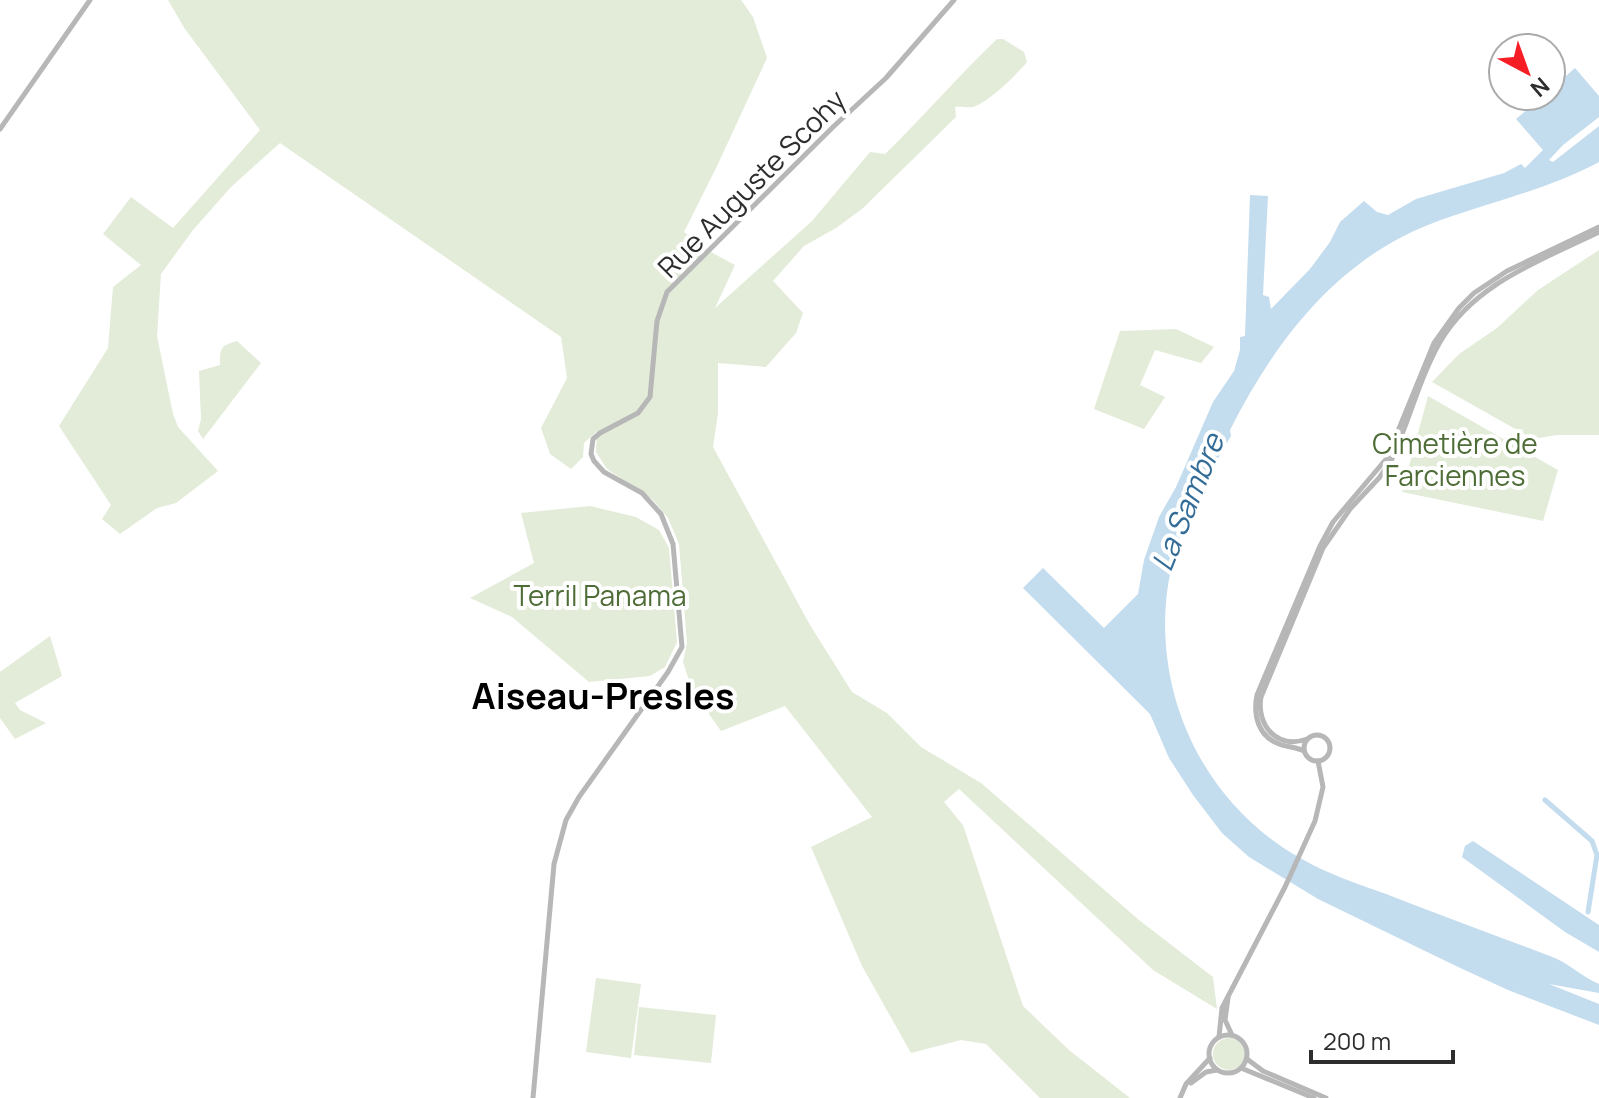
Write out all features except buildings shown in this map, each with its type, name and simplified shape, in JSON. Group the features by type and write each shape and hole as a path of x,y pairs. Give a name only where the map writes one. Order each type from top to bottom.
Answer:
{"main road":[{"path":"0,129 90,0"},
{"name":"Rue Auguste Scohy","path":"533,1098 554,864 566,820 682,647 673,544 657,507 642,493 604,472 594,461 591,445 600,433 638,413 650,397 657,321 667,292 886,78 954,0"},
{"path":"1599,230 1493,285 1456,320 1441,340 1391,461 1350,509 1323,548 1261,697 1259,710 1271,734 1294,742 1317,734 1329,743 1328,755 1318,761 1311,759 1304,751 1275,742 1264,733 1257,721 1254,708 1257,695 1320,546 1333,522 1387,458 1434,343 1459,308 1492,280 1599,230"},
{"path":"1304,751 1307,739"},
{"path":"1219,1037 1221,1012 1305,846 1322,798 1318,761"},
{"path":"1181,1096 1199,1076 1218,1070 1230,1073 1241,1068 1247,1059 1245,1044 1232,1035 1225,1020 1228,998"},
{"path":"1181,1096 1186,1084 1210,1058 1212,1044 1219,1037 1232,1035"},
{"path":"1210,1058 1218,1070"},
{"path":"1247,1059 1271,1075 1326,1098"},
{"path":"1241,1068 1314,1098"}],"green space":[{"path":"168,0 741,0 753,17 767,58 684,232 735,265 715,308 812,221 870,152 885,154 997,39 1003,39 1024,52 1027,62 1002,88 973,107 955,107 956,117 862,209 804,246 773,281 803,313 796,333 766,367 718,363 718,413 713,447 810,625 852,692 887,713 921,747 981,783 1139,920 1213,977 1217,1009 1153,970 959,789 944,802 963,825 1023,1006 1069,1050 1130,1098 1040,1098 986,1044 961,1040 911,1053 862,966 811,847 872,817 785,706 721,731 692,690 683,662 687,643 679,544 668,518 652,499 607,469 596,452 597,431 584,443 583,457 571,469 550,454 541,428 567,378 561,337 280,143 231,187 193,230 161,274 157,336 173,414 178,427 218,471 176,503 157,508 120,534 102,519 111,505 59,426 108,348 113,287 141,265 103,234 131,197 173,228 260,130 185,29"},
{"path":"1599,250 1599,435 1557,435 1533,439 1432,382 1459,354 1497,328 1538,290"},
{"path":"1176,329 1214,347 1201,363 1155,350 1140,385 1165,397 1144,429 1094,409 1120,331"},
{"path":"237,341 261,363 203,439 198,431 201,419 199,371 220,365 222,348"},
{"name":"Cimetière de Farciennes","path":"1428,396 1558,470 1543,521 1402,492"},
{"name":"Terril Panama","path":"590,506 636,517 659,530 669,548 677,642 665,667 650,676 589,682 512,617 470,598 534,563 521,513"},
{"path":"50,636 62,676 15,703 20,710 46,723 15,739 0,718 0,672"},
{"path":"596,978 641,984 631,1058 586,1052"},
{"path":"639,1007 716,1015 711,1063 634,1055"},
{"path":"1229,1038 1240,1043 1245,1054 1240,1065 1229,1070 1218,1065 1213,1054 1218,1043"}],"water":[{"name":"La Sambre","path":"1575,68 1599,96 1599,117 1549,160 1553,162 1599,126 1599,162 1558,181 1428,225 1395,241 1364,260 1311,309 1266,366 1247,398 1194,515 1188,517 1172,565 1165,614 1168,663 1179,710 1198,755 1226,795 1260,830 1302,859 1333,874 1562,962 1599,984 1599,993 1549,984 1599,1004 1599,1025 1456,966 1318,899 1249,857 1222,833 1193,795 1169,758 1150,714 1023,588 1043,568 1104,628 1138,594 1144,560 1159,517 1176,487 1213,402 1234,371 1240,337 1245,336 1250,195 1268,196 1263,295 1269,297 1271,309 1310,269 1340,222 1364,201 1377,212 1388,215 1416,199 1504,173 1521,164 1525,168 1543,150 1516,119 1524,112 1567,112 1567,75"},
{"path":"1473,841 1599,925 1599,952 1565,932 1462,857 1465,846"}],"waterway":[{"path":"1545,800 1592,841 1597,855 1588,912"}],"district":[{"name":"Aiseau-Presles","path":"603,695"}]}
